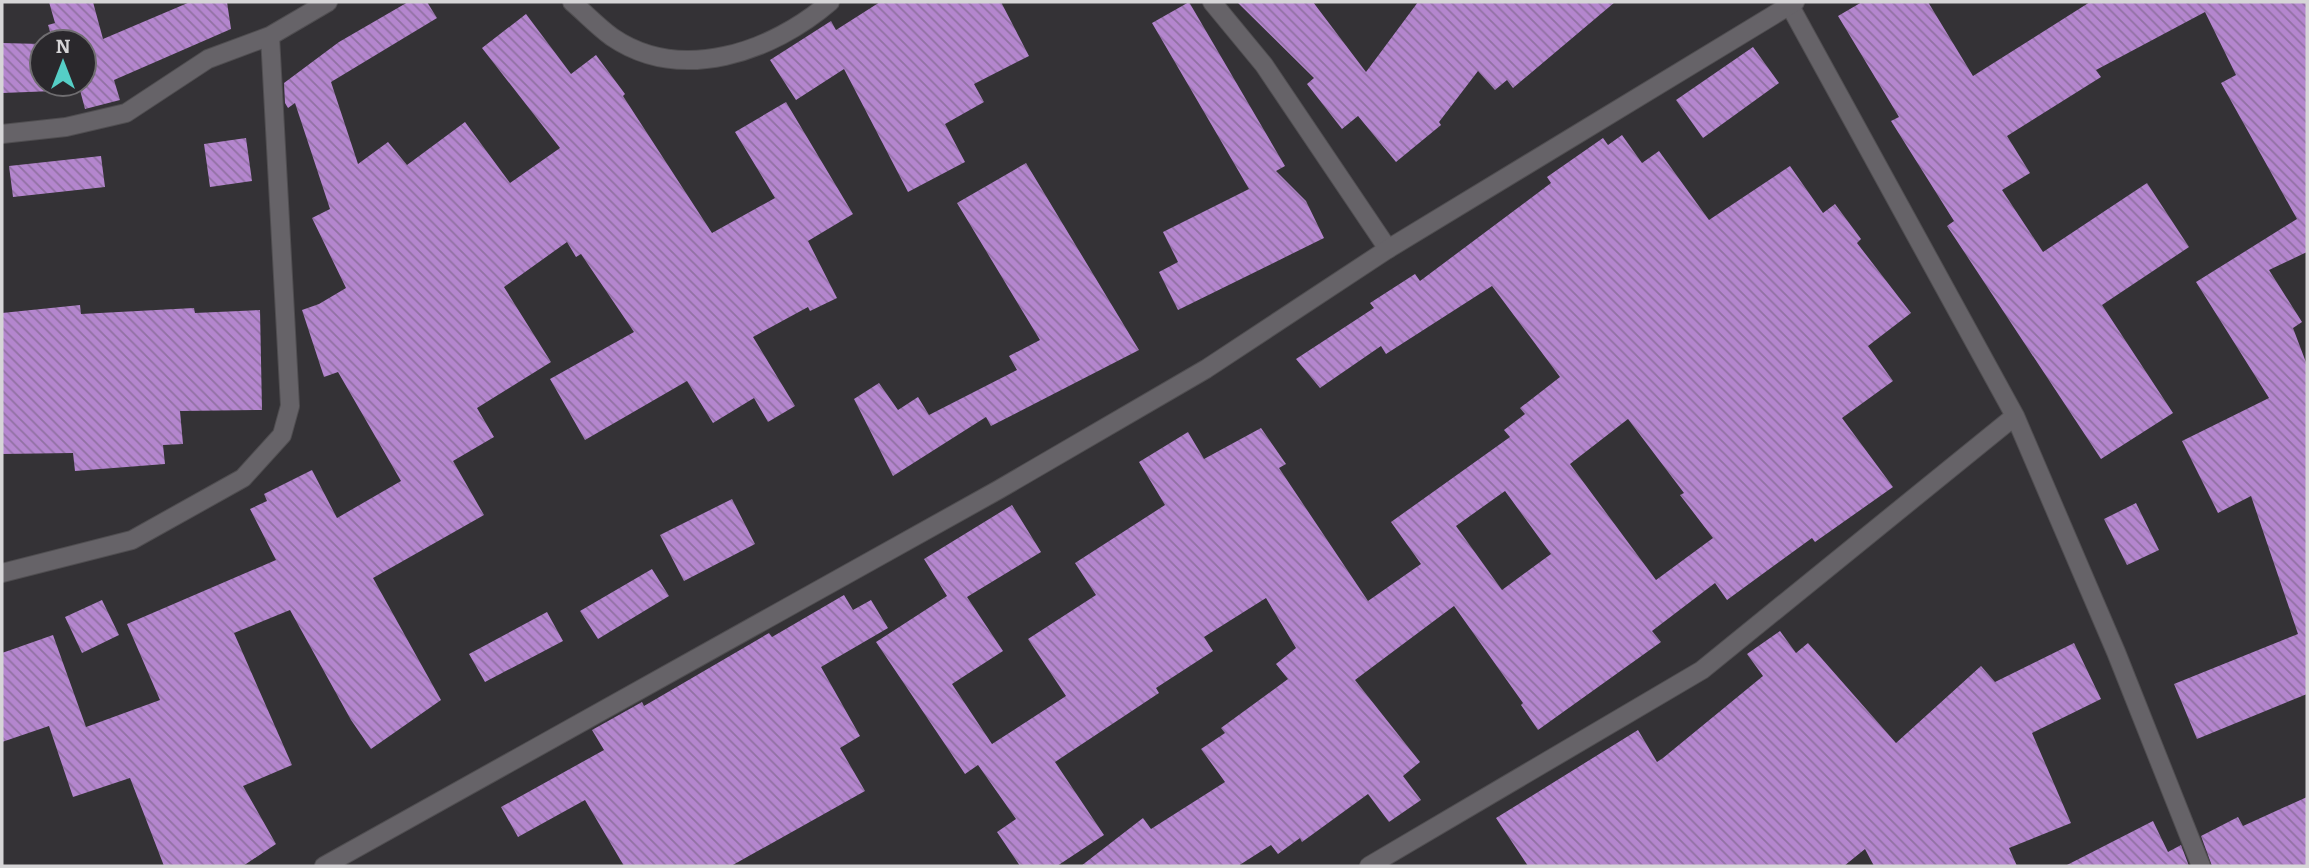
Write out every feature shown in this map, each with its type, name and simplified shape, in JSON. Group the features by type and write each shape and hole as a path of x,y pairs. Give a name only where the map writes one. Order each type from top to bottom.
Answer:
{"street":[{"path":"2,134 66,127 126,113 208,59 270,36 328,2"},
{"path":"572,2 613,38 641,51 675,59 701,61 725,57 776,36 830,2"},
{"path":"1212,2 1264,65 1388,249"},
{"path":"324,866 1010,484 1206,369 1388,249 1792,4 2015,416 2116,653 2201,866"},
{"path":"2,573 132,540 243,478 282,435 290,406 270,36"},
{"path":"1369,866 1702,670 2015,416"}],"building":[{"path":"49,2 93,2 103,39 190,2 227,2 231,29 114,80 120,100 85,109 82,98 98,98 98,28 49,28 48,25 55,23"},
{"path":"408,2 427,2 437,18 331,82 358,164 388,142 407,165 465,122 510,183 560,148 482,48 526,14 571,74 596,55 625,94 623,96 712,233 775,198 735,132 786,102 853,214 808,241 837,298 810,311 808,307 753,337 795,406 768,422 754,398 713,423 687,381 585,440 550,379 634,332 581,254 576,257 567,242 504,287 551,362 477,408 494,437 453,461 484,515 373,578 441,700 371,749 351,720 290,610 234,633 292,765 243,786 276,844 243,866 164,866 130,778 73,797 49,726 2,742 2,653 53,635 86,727 160,700 127,624 276,560 250,509 267,501 264,494 312,470 337,518 401,481 338,372 324,377 302,310 319,304 346,288 312,218 330,209 295,103 288,108 285,103 284,83 339,42"},
{"path":"880,2 1001,2 1029,56 974,84 984,102 945,124 965,162 908,192 844,69 796,100 770,60 831,21 836,30"},
{"path":"1189,2 1285,166 1276,171 1306,201 1324,238 1178,310 1159,272 1178,262 1163,232 1249,189 1152,23"},
{"path":"1237,2 1313,2 1366,72 1418,2 1615,2 1513,88 1507,80 1495,90 1478,71 1439,122 1441,125 1396,162 1358,116 1342,129 1307,84 1314,78"},
{"path":"1862,2 1928,2 1973,76 2090,2 2307,2 2307,252 2269,270 2302,322 2293,328 2307,365 2307,694 2197,739 2174,684 2298,634 2251,496 2218,513 2182,441 2269,398 2196,282 2297,219 2221,83 2236,75 2205,12 2096,70 2101,77 2007,136 2030,173 2002,190 2043,252 2147,183 2189,247 2102,305 2173,413 2101,459 1947,226 1954,221 1891,121 1899,117 1838,16"},
{"path":"2,43 28,44 28,92 2,93"},
{"path":"1753,47 1779,83 1703,138 1676,100"},
{"path":"1622,135 1642,163 1659,151 1709,220 1790,166 1823,213 1835,204 1861,239 1857,243 1911,313 1868,346 1893,381 1842,418 1893,487 1815,542 1812,538 1727,600 1715,583 1652,631 1661,642 1538,730 1521,705 1523,703 1454,606 1355,680 1420,762 1403,776 1421,800 1389,822 1368,794 1302,842 1300,838 1278,854 1271,845 1238,866 1081,866 1143,818 1151,829 1225,782 1201,749 1225,733 1221,728 1288,679 1276,664 1296,648 1266,598 1204,637 1213,651 1156,688 1159,693 1055,762 1104,835 1057,866 1020,866 997,832 1016,819 978,765 965,774 876,642 947,596 924,559 1012,505 1041,552 967,597 1003,651 952,684 992,744 1066,696 1028,639 1096,595 1075,563 1165,505 1139,462 1188,432 1204,459 1261,428 1286,464 1279,468 1368,601 1421,564 1391,522 1510,437 1504,430 1525,414 1520,408 1560,377 1492,286 1386,354 1381,346 1320,388 1296,359 1374,308 1370,303 1415,274 1420,281 1551,183 1547,177 1603,138 1608,145","holes":["1628,419 1684,493 1680,495 1713,538 1656,580 1570,464","1505,491 1551,554 1502,590 1456,526"]},
{"path":"246,138 252,181 210,187 204,144"},
{"path":"101,156 105,187 13,197 9,166"},
{"path":"1026,163 1139,350 991,426 986,417 893,476 854,399 879,383 898,410 918,397 929,415 1017,370 1009,356 1040,340 957,203"},
{"path":"80,305 81,314 194,308 195,313 260,310 262,410 180,411 183,444 163,445 165,464 75,471 73,453 2,454 2,313"},
{"path":"732,499 755,544 684,581 660,535"},
{"path":"2136,503 2159,550 2127,565 2104,519"},
{"path":"652,569 669,596 598,639 580,611"},
{"path":"844,595 853,610 871,600 888,628 821,667 860,736 840,748 865,791 731,866 624,866 585,800 518,837 501,807 604,750 592,730 642,702 644,706 769,633 772,637"},
{"path":"102,600 119,635 82,653 65,617"},
{"path":"547,612 563,641 485,682 469,654"},
{"path":"1780,631 1796,653 1808,643 1896,743 1981,666 1995,682 2074,643 2101,699 2032,733 2071,823 2009,848 2017,866 1874,866 1865,849 1844,866 1528,866 1496,818 1638,730 1657,762 1763,676 1747,654"},
{"path":"2307,797 2307,866 2212,866 2201,836 2238,817 2243,826"},
{"path":"2153,821 2168,852 2181,845 2189,866 2065,866"}]}
